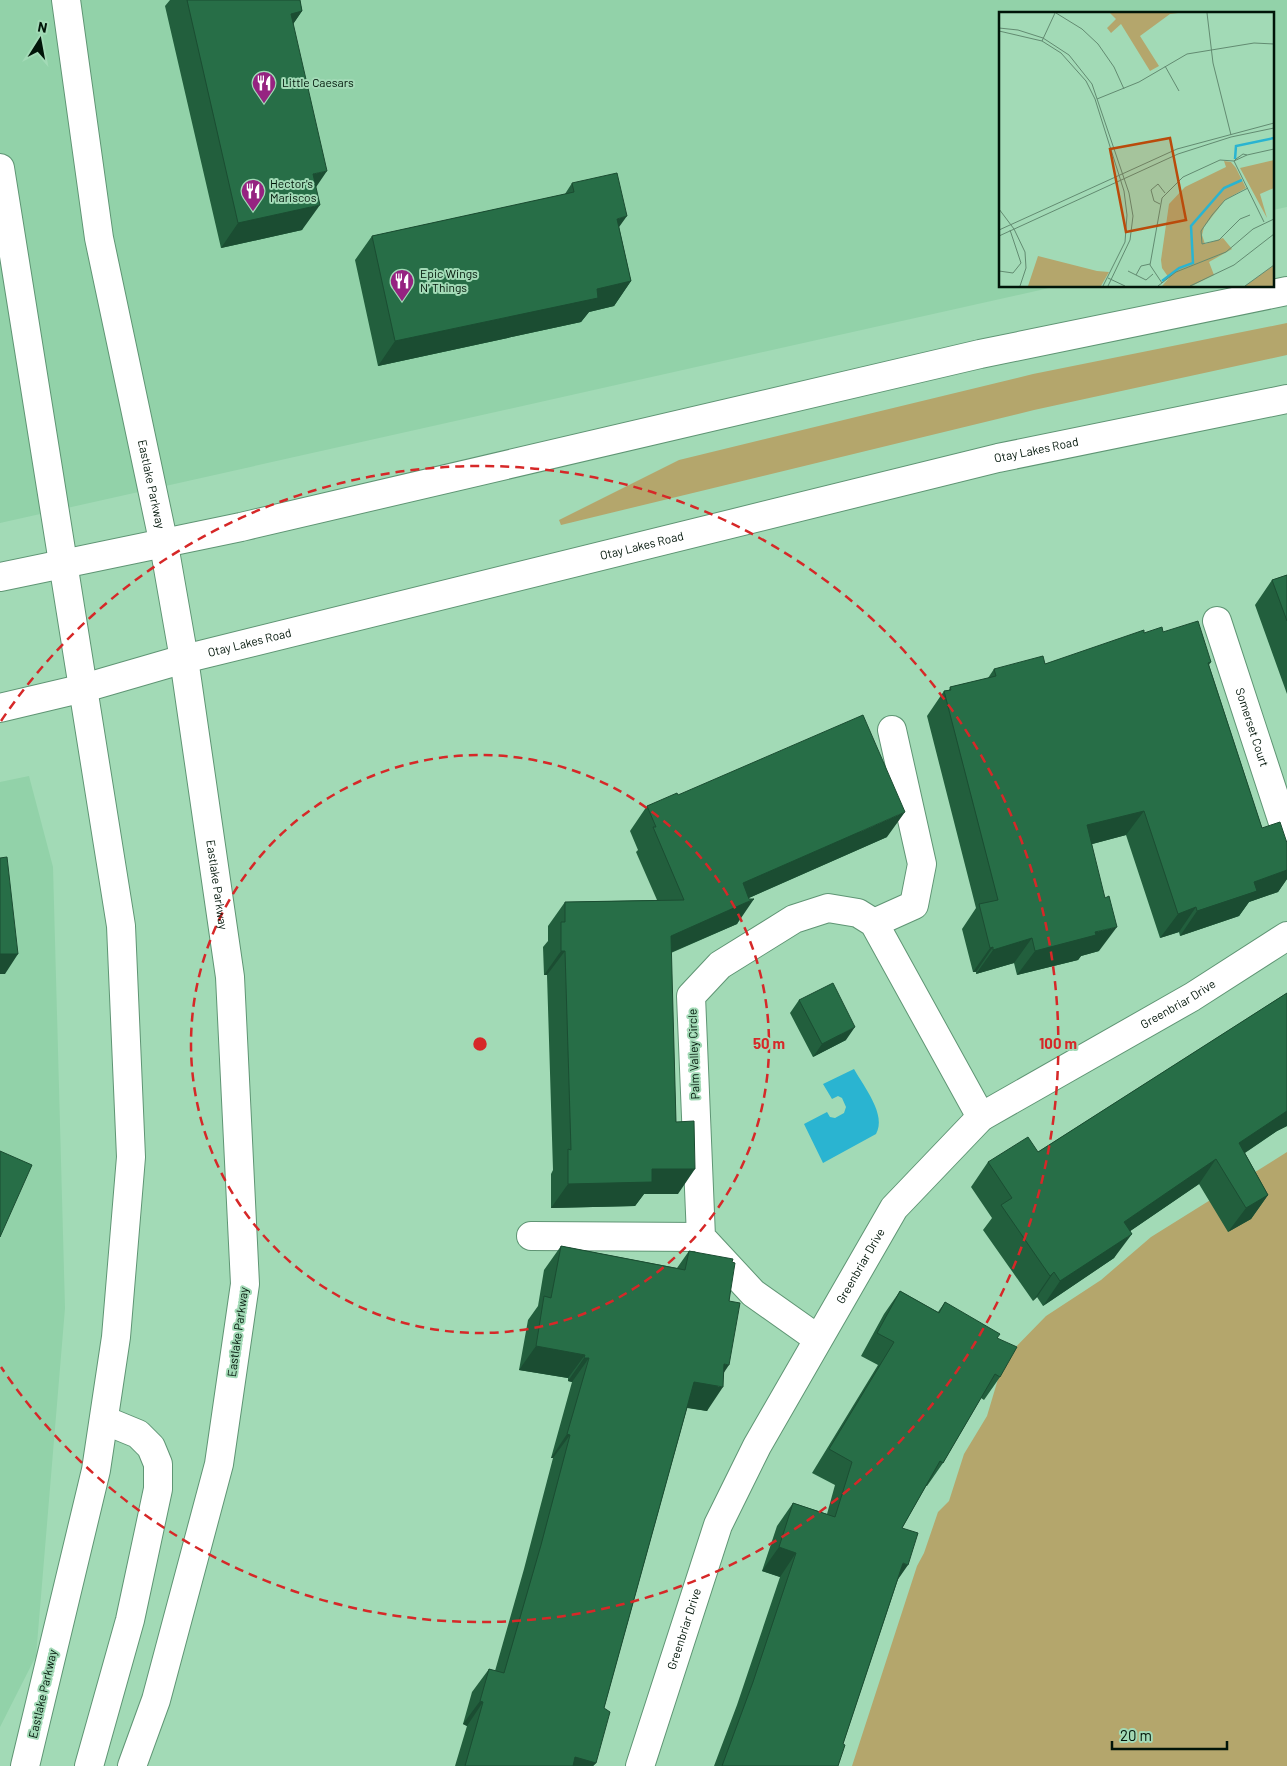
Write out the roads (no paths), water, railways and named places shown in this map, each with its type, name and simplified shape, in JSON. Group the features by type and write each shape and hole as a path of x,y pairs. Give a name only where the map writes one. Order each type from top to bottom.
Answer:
{"main road":[{"name":"Eastlake Parkway","path":"66,0 99,238 164,545 184,659 230,977 246,1284 219,1464 156,1700 132,1766"},
{"name":"Eastlake Parkway","path":"0,168 121,926 131,1157 116,1336 96,1470 26,1766"},
{"path":"0,577 62,563 164,545 980,354 1287,291"},
{"name":"Otay Lakes Road","path":"0,708 84,688 184,659 998,458 1287,399"},
{"name":"Somerset Court","path":"1217,621 1287,835"},
{"path":"892,730 922,864 914,905 874,922 981,1117"},
{"name":"Palm Valley Circle","path":"701,1237 691,996 720,965 794,919 828,908 858,914 874,922"},
{"name":"Greenbriar Drive","path":"640,1766 718,1525 758,1446 894,1208 981,1117 1192,997 1287,936"},
{"path":"531,1236 701,1237 753,1293 818,1339"},
{"path":"89,1766 130,1620 158,1489 158,1464 152,1447 138,1434 104,1420"}],"water":[{"path":"854,1069 877,1110 879,1126 876,1134 823,1163 804,1124 827,1112 830,1117 835,1118 844,1113 846,1107 842,1098 838,1096 832,1099 823,1084"}],"place":[{"name":"Little Caesars","path":"264,104"},
{"name":"Hector's Mariscos","path":"253,212"},
{"name":"Epic Wings N' Things","path":"402,302"}]}
